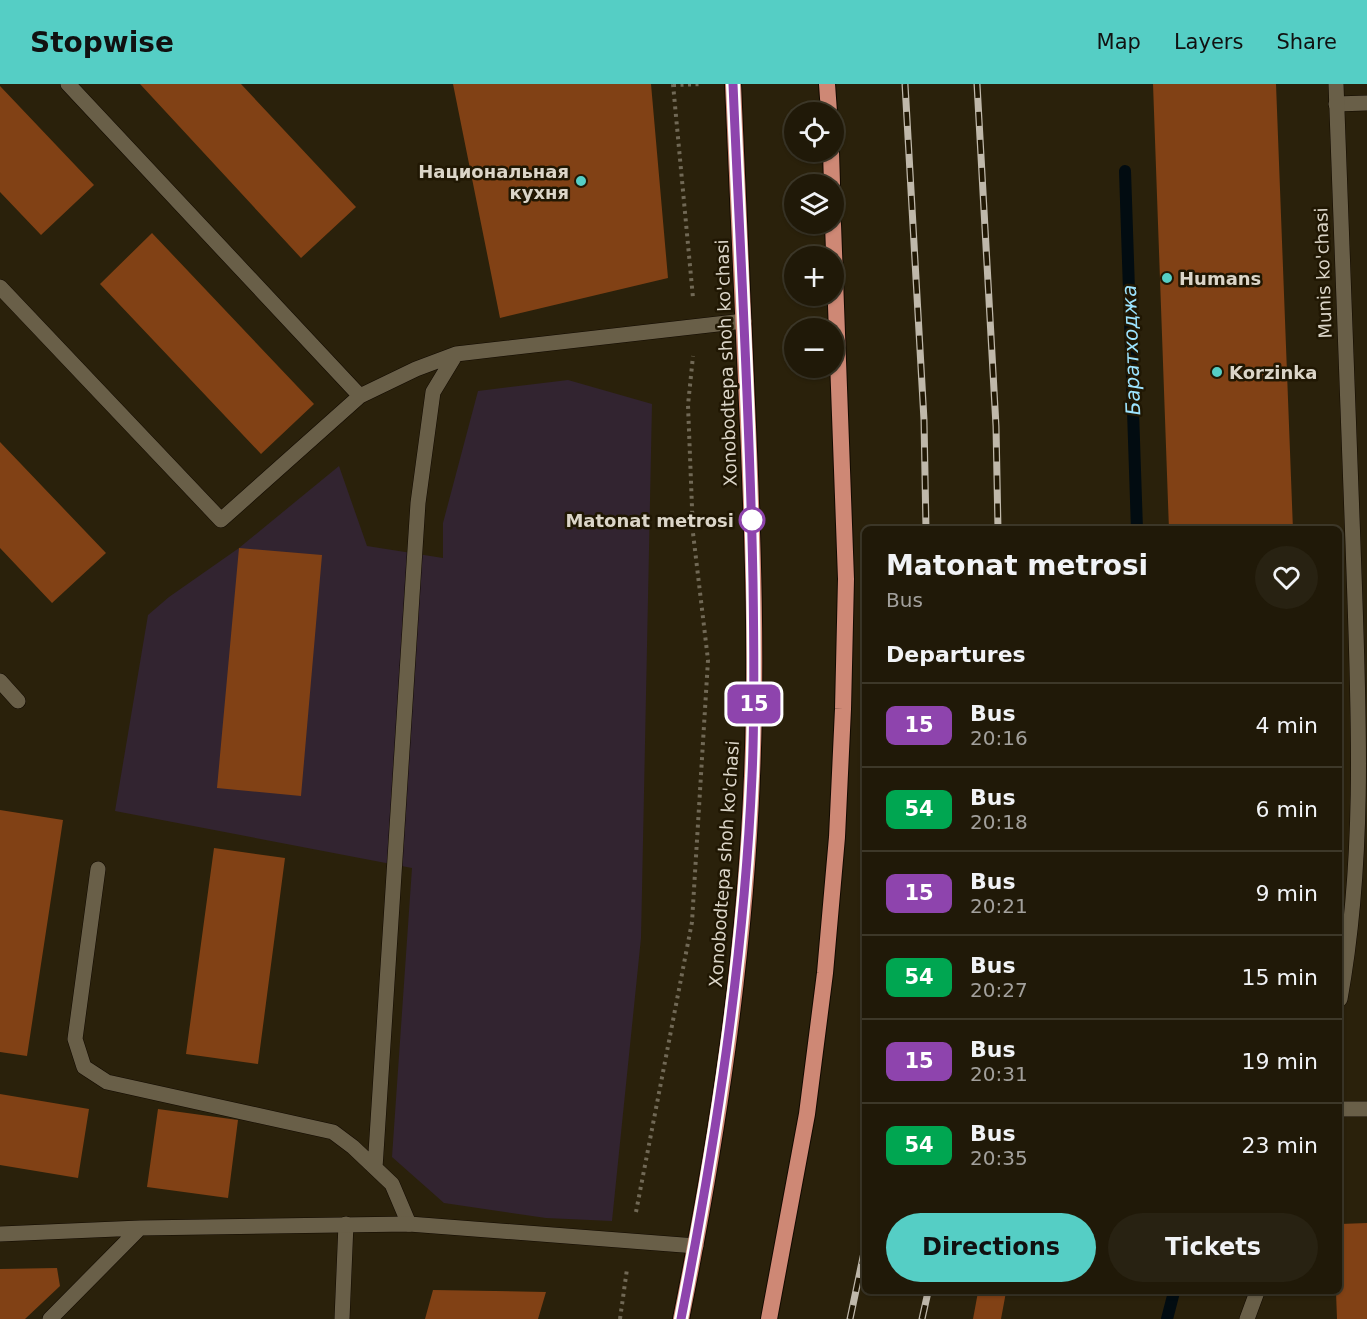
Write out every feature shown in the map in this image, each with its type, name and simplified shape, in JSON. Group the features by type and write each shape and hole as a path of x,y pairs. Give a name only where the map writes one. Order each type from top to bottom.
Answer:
{"highway":[{"name":"Xonobodtepa shoh ko'chasi","path":"681,1319 716,1131 732,1014 752,778 754,665 752,520 732,84"},
{"path":"827,84 828,102"},
{"path":"769,1319 807,1114 825,974 837,837 846,579 833,234"}],"street":[{"path":"68,84 360,396"},
{"name":"Munis ko'chasi","path":"1335,84 1356,644 1358,760 1354,875 1342,981"},
{"path":"1336,104 1367,103"},
{"path":"0,287 221,520 360,396 416,369 456,354 744,321"},
{"path":"375,1168 418,502 433,392 456,354"},
{"path":"0,681 18,701"},
{"path":"98,869 75,1039 84,1067 108,1082 333,1132 392,1185 409,1224"},
{"path":"1342,1109 1367,1109"},
{"path":"342,1319 346,1224"},
{"path":"0,1234 140,1228 409,1224 631,1239 696,1246"},
{"path":"50,1319 140,1228"},
{"path":"1246,1319 1256,1294"}],"path":[{"path":"620,1319 631,1239 692,922 708,660 693,533 690,479 688,405 696,327 673,85 706,84"}],"shaded area":[{"path":"568,380 652,404 641,938 612,1221 546,1218 444,1203 392,1157 412,868 115,811 148,615 169,597 239,548 339,466 367,546 443,558 443,523 478,391"}],"building":[{"path":"140,84 241,84 356,207 301,258"},
{"path":"453,84 651,84 668,278 500,318"},
{"path":"1153,84 1276,84 1293,526 1169,526"},
{"path":"0,86 94,185 41,235 0,192"},
{"path":"152,233 314,404 261,454 100,284"},
{"path":"0,442 106,553 52,603 0,548"},
{"path":"239,548 322,555 301,796 217,788"},
{"path":"0,810 63,820 27,1056 0,1052"},
{"path":"214,848 285,858 258,1064 186,1054"},
{"path":"0,1094 89,1109 78,1178 0,1165"},
{"path":"158,1109 238,1120 228,1198 147,1187"},
{"path":"1367,1223 1367,1319 1337,1319 1336,1294 1342,1294 1342,1224"},
{"path":"57,1268 60,1286 25,1319 0,1319 0,1269"},
{"path":"433,1290 546,1292 538,1319 425,1319"},
{"path":"978,1294 1006,1294 1001,1319 973,1319"}],"waterway":[{"name":"Баратходжа","path":"1125,171 1137,526"},
{"name":"Баратходжа","path":"1167,1319 1173,1294"}],"railway":[{"path":"905,84 924,420 926,526"},
{"path":"977,84 996,426 998,526"},
{"path":"850,1319 862,1262"},
{"path":"922,1319 928,1294"}],"bus line":[{"name":"15","path":"681,1319 716,1131 732,1014 752,778 754,725 752,520 733,84"}],"place":[{"name":"Национальная кухня","path":"581,181"},
{"name":"Humans","path":"1167,278"},
{"name":"Korzinka","path":"1217,372"},
{"name":"Matonat metrosi","path":"752,520"}]}
